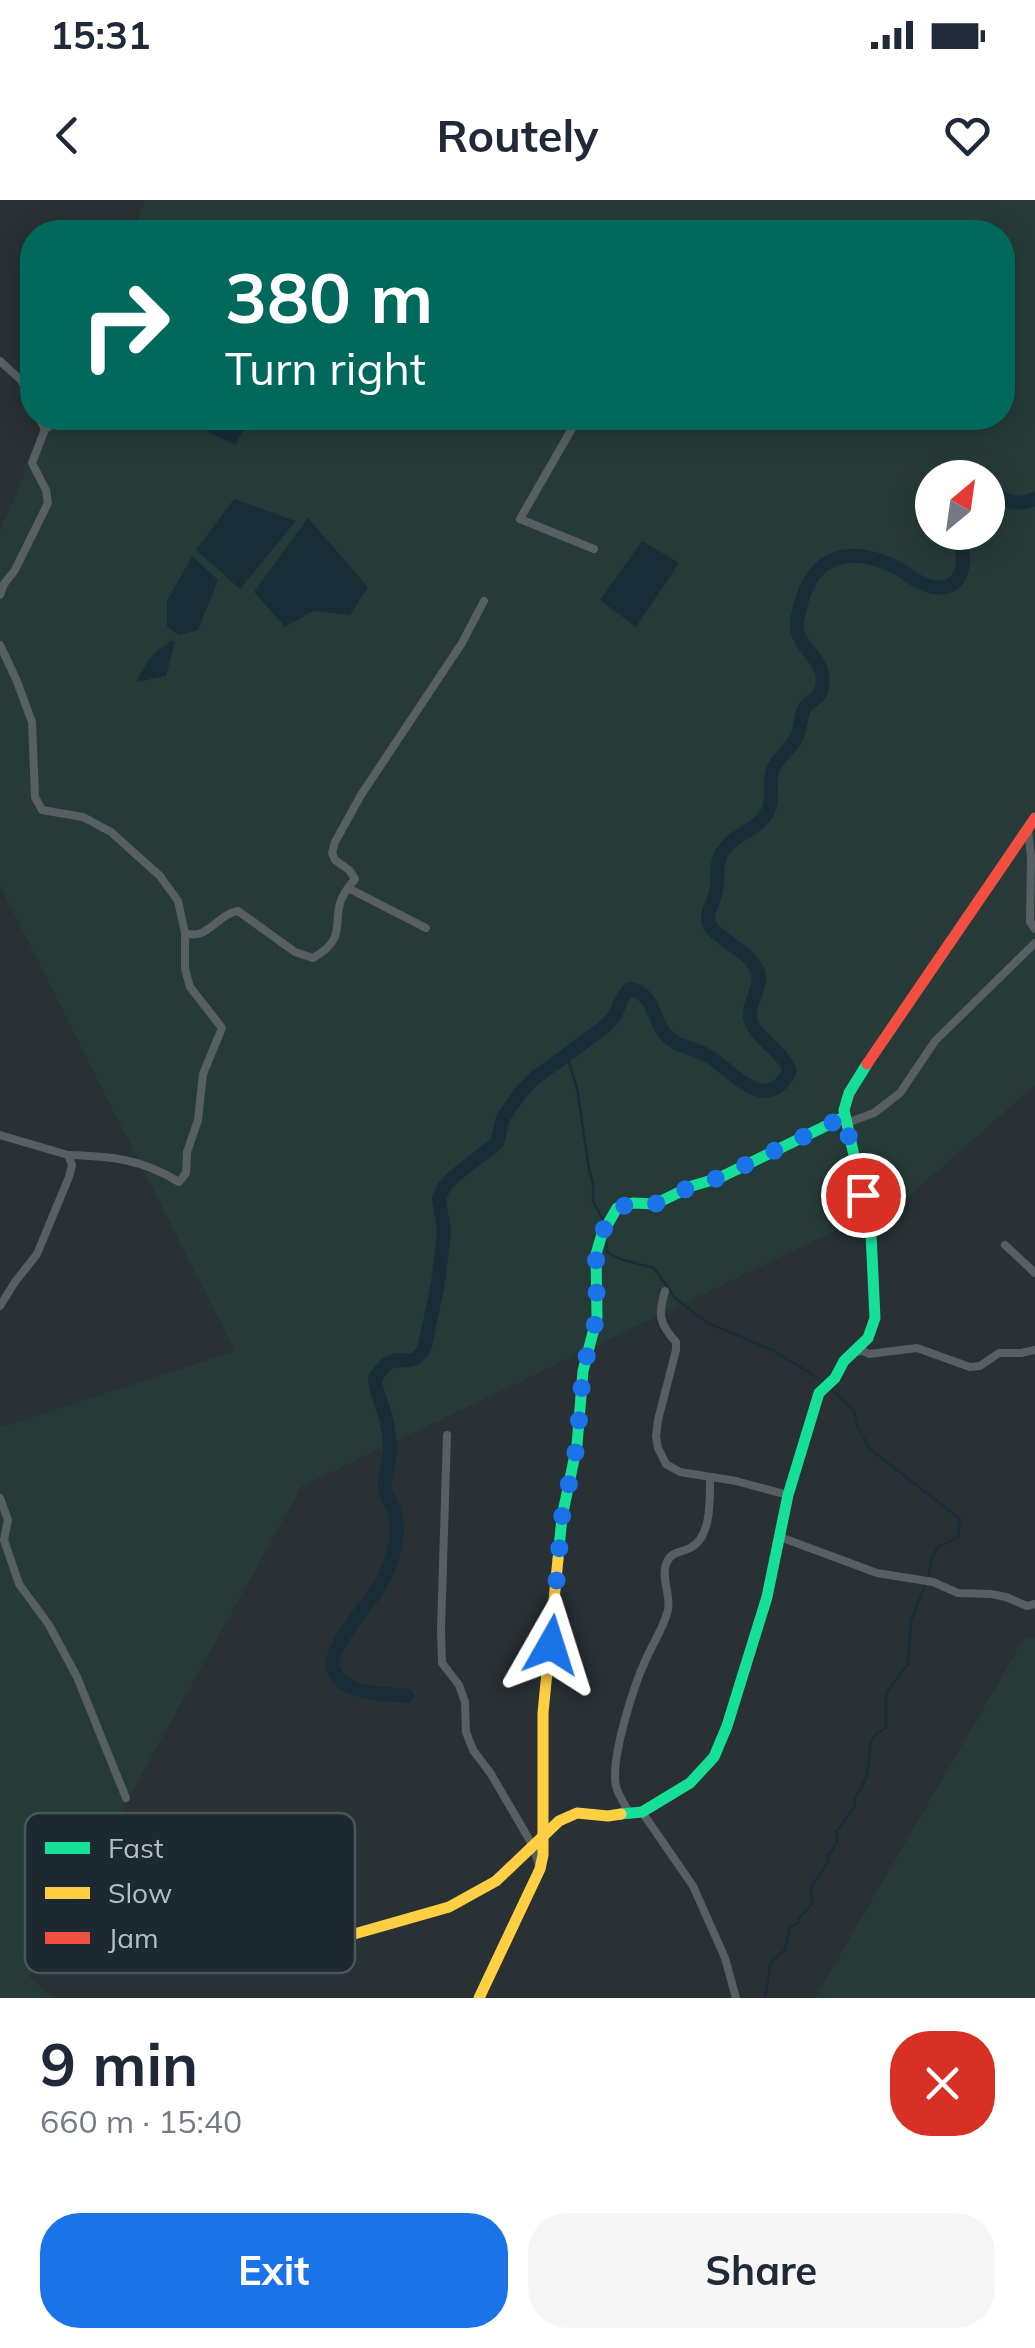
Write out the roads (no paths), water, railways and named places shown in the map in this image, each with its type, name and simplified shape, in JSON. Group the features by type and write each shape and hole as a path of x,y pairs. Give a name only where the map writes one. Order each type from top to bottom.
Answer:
{"street":[{"path":"0,361 20,379"},
{"path":"0,595 48,503 32,463 45,430"},
{"path":"571,430 520,519 594,549"},
{"path":"185,933 203,933 228,912 238,911 295,952 313,958 332,944 337,936 338,904 355,879 332,853 334,842 462,643 484,600"},
{"path":"0,645 32,722 34,797 38,805 42,810 84,818 111,832 160,876 178,901 185,933 184,969 190,986 222,1028 204,1074 188,1165 179,1182 162,1171 112,1156 68,1155 0,1136"},
{"path":"1032,824 1030,922 1035,929"},
{"path":"355,1934 449,1907 496,1882 558,1821 577,1813 636,1813 690,1783 714,1757 767,1597 788,1495 819,1393 868,1338 875,1318 871,1233 843,1104 858,1076 1032,824"},
{"path":"348,888 426,928"},
{"path":"538,1842 543,1713 562,1517 577,1445 583,1371 597,1316 596,1254 602,1234 617,1208 633,1203 655,1204 845,1120 874,1113 900,1093 935,1041 1035,942"},
{"path":"0,1306 37,1254 69,1178 72,1165 68,1155"},
{"path":"1005,1245 1035,1273"},
{"path":"666,1291 660,1314 667,1333 676,1342 676,1350 658,1420 658,1448 666,1464 694,1476 788,1495"},
{"path":"854,1352 870,1354 917,1348 970,1367 980,1366 999,1353 1035,1350"},
{"path":"446,1435 442,1663 459,1685 465,1702 466,1732 473,1750 538,1842 543,1855 479,1998"},
{"path":"710,1477 708,1518 700,1541 692,1548 675,1552 666,1563 669,1606 643,1665 626,1718 615,1766 616,1788 693,1886 725,1958 734,1997"},
{"path":"0,1498 8,1520 4,1540 19,1584 49,1624 76,1677 126,1798"},
{"path":"780,1537 877,1573 932,1582 958,1592 1006,1596 1027,1606 1035,1604"}],"water":[{"path":"209,430 243,430 235,445"},
{"path":"234,499 296,521 240,589 196,550"},
{"path":"308,518 368,587 350,615 313,611 285,627 254,592"},
{"path":"642,541 679,563 636,627 600,600"},
{"path":"192,556 218,580 198,630 179,635 167,627 167,601"},
{"path":"170,640 175,642 166,676 136,682 152,656"}],"waterway":[{"path":"1005,499 1021,503 1035,499"},
{"path":"407,1696 375,1693 345,1684 333,1668 333,1660 342,1639 382,1582 394,1549 397,1522 385,1490 389,1437 375,1378 393,1361 416,1358 425,1346 438,1283 444,1231 439,1198 444,1187 497,1143 503,1118 520,1093 602,1029 615,1016 629,989 644,996 661,1029 676,1043 708,1056 739,1080 760,1090 780,1084 790,1071 756,1031 750,1017 758,972 748,957 713,929 708,917 720,856 764,817 770,806 774,767 795,740 805,707 821,691 822,672 797,630 806,589 825,564 850,556 882,561 926,585 949,586 960,574 962,550"},
{"path":"569,1053 593,1201 603,1220"},
{"path":"606,1238 607,1252 654,1268 676,1299 708,1323 772,1350 823,1381"},
{"path":"829,1387 854,1411 870,1449 960,1519 958,1537 937,1548 929,1576"},
{"path":"765,1998 770,1966 785,1950 790,1927 798,1923 812,1904 811,1887 828,1862 837,1842 837,1831 854,1807 867,1776 871,1741 886,1728 886,1693 908,1664 911,1620 926,1584"}]}
